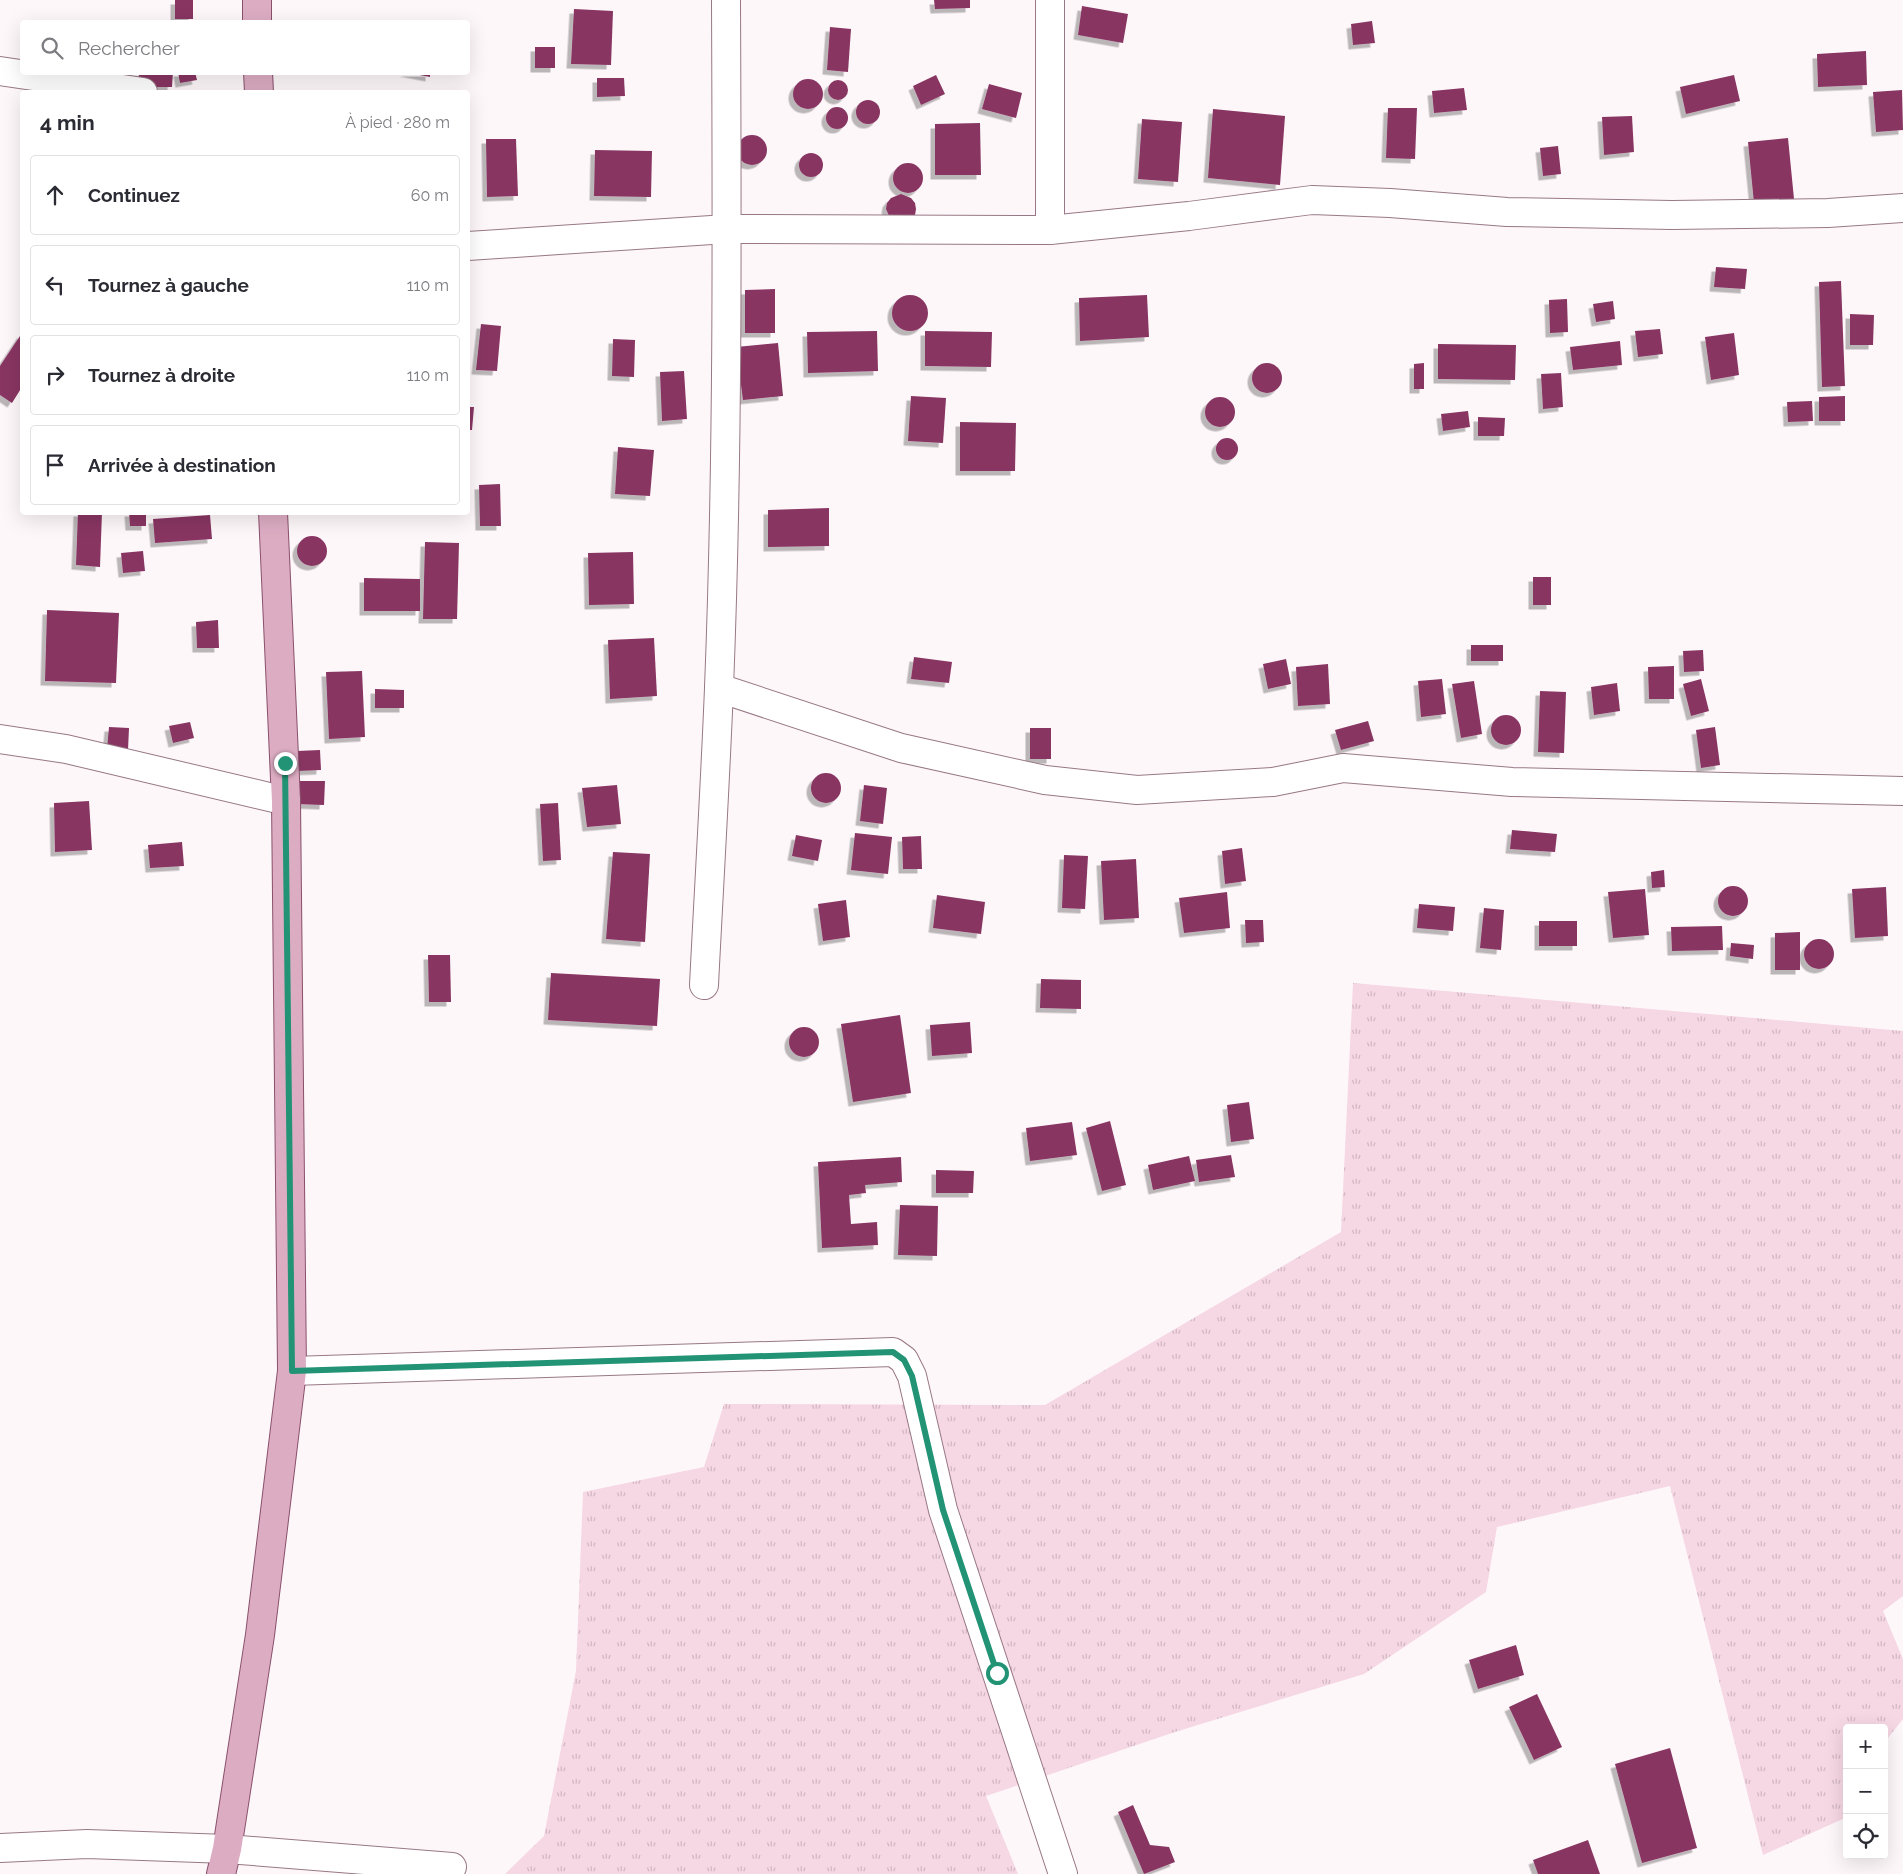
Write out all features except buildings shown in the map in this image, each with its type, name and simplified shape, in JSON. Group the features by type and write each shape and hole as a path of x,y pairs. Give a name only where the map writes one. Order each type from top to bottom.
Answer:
{"main road":[{"path":"257,0 257,20"},
{"path":"258,75 259,90"},
{"path":"224,1862 260,1635 292,1371 286,801 273,515"}],"street":[{"path":"704,984 719,688 727,229 726,0"},
{"path":"1050,0 1050,230"},
{"path":"0,72 20,75"},
{"path":"21,75 129,90"},
{"path":"470,246 727,229 1050,230 1189,216 1312,200 1390,203 1507,212 1672,215 1828,213 1903,208"},
{"path":"719,688 901,748 1045,780 1137,790 1273,782 1343,768 1512,782 1903,791"},
{"path":"0,739 66,749 286,801"},
{"path":"292,1371 893,1352 904,1360 912,1376 943,1510 1063,1874"},
{"path":"0,1848 86,1844 224,1862 452,1867"}],"green space":[{"path":"1353,983 1903,1031 1903,1596 1883,1611 1903,1659 1903,1719 1888,1738 1888,1724 1843,1724 1843,1819 1763,1855 1670,1486 1497,1527 1486,1592 1364,1674 1175,1732 986,1796 1018,1874 505,1874 544,1836 576,1671 583,1492 704,1467 724,1404 1045,1405 1341,1232"}],"route":[{"path":"285,763 292,1371 893,1352 904,1360 912,1376 943,1510 997,1673"}]}
